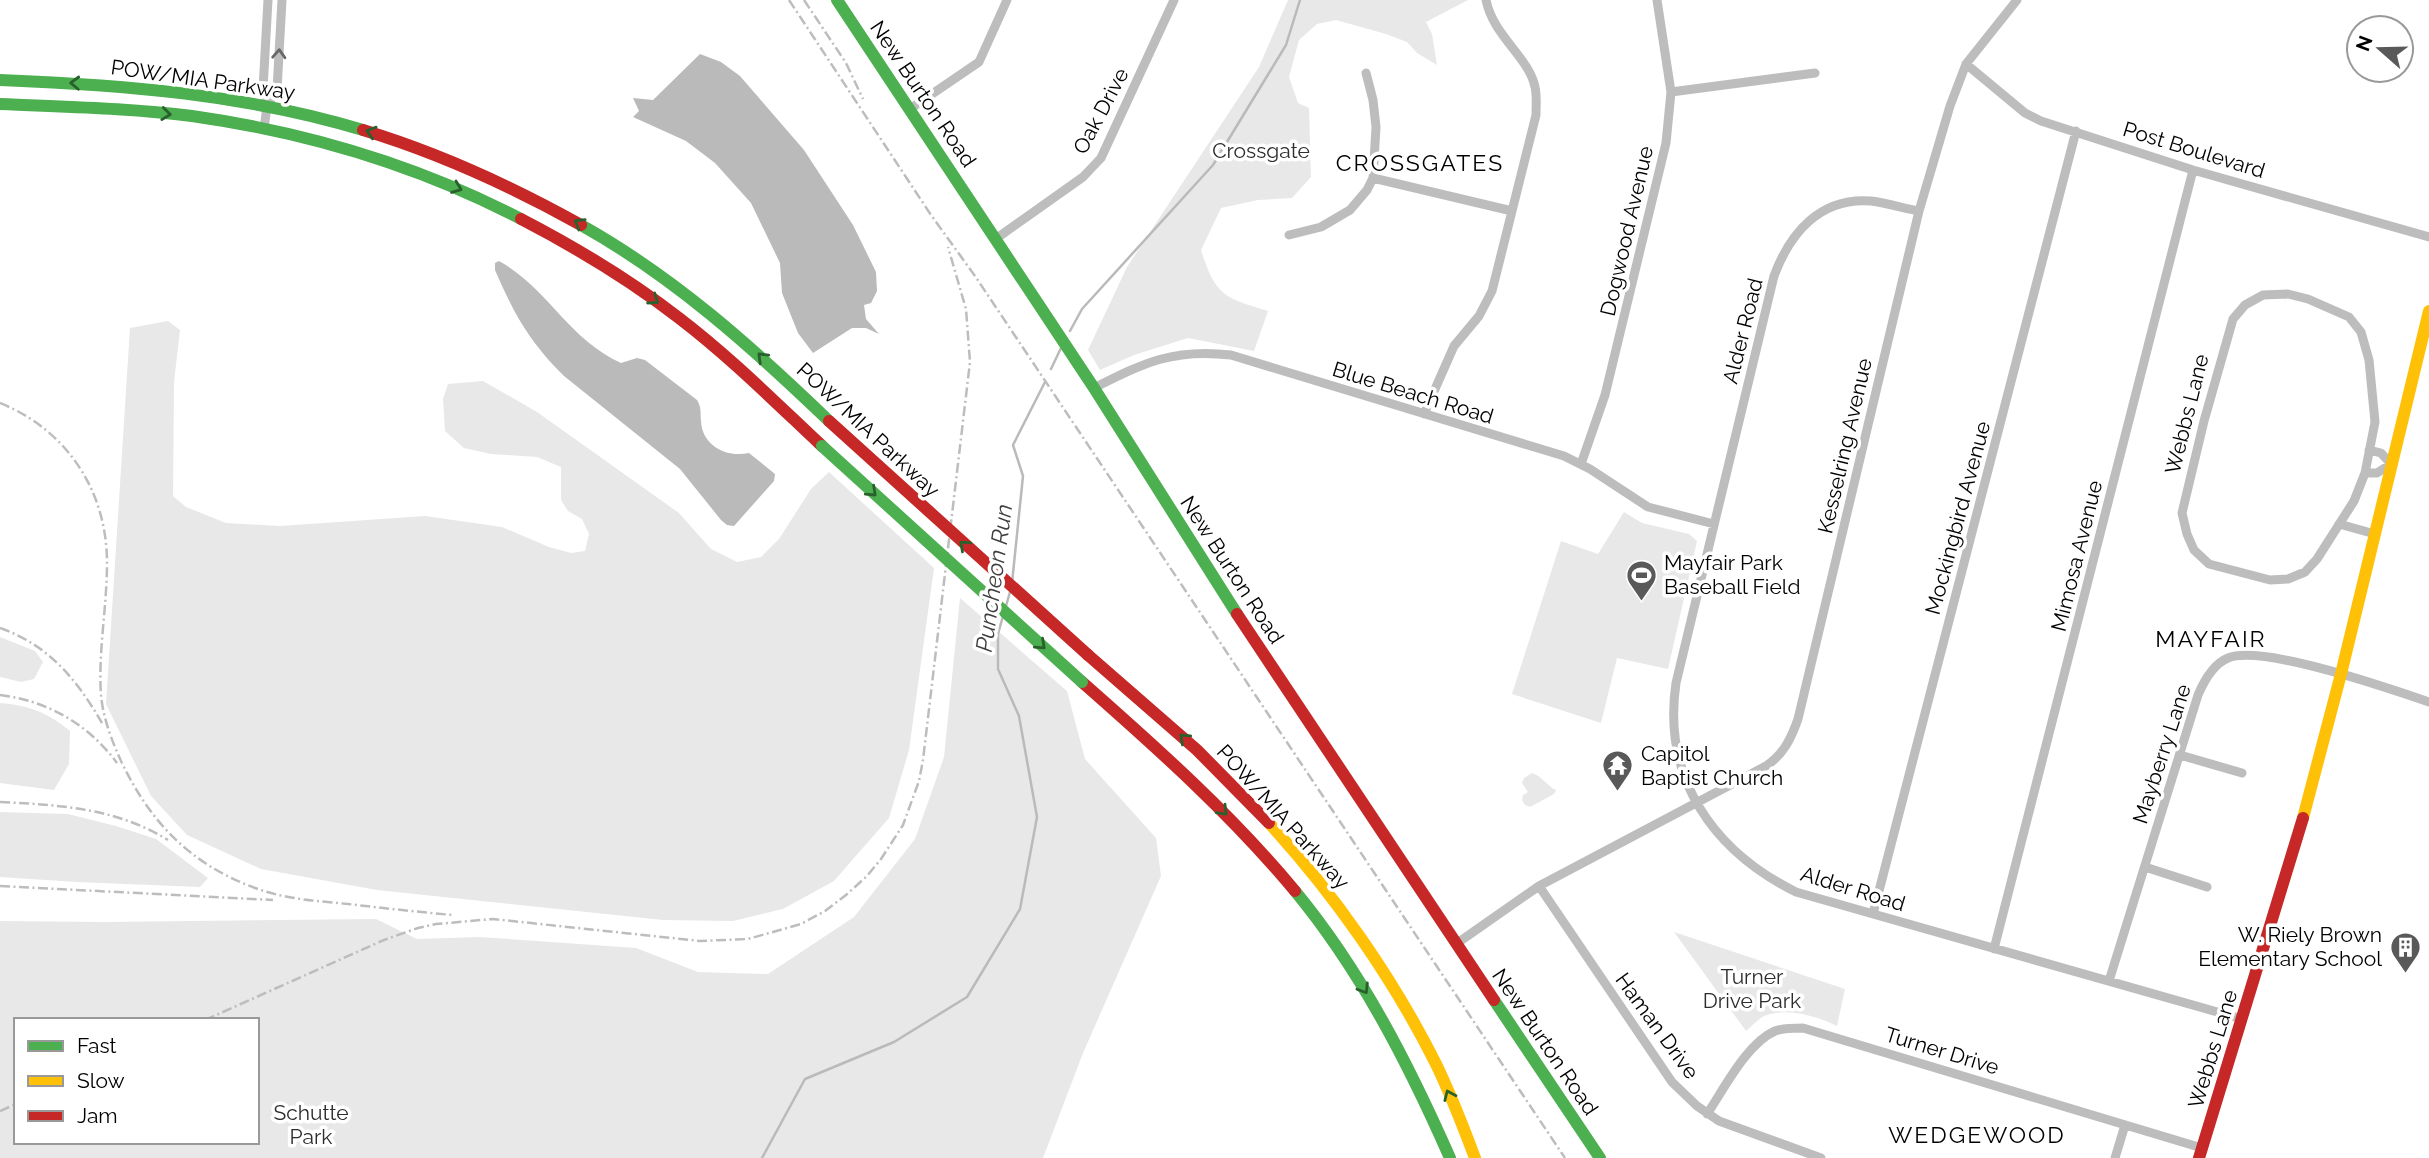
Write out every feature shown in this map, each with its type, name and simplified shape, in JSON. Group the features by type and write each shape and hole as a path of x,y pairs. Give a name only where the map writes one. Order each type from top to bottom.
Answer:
{"main road":[{"name":"New Burton Road","path":"837,0 997,238 1245,627 1600,1158"},
{"name":"POW/MIA Parkway","path":"0,80 159,89 267,106 345,124 408,144 516,189 572,219 685,292 750,346 1008,585 1213,764 1299,858 1342,911 1430,1052 1475,1158"},
{"name":"POW/MIA Parkway","path":"0,104 149,111 264,129 344,149 471,193 538,225 659,303 712,345 1222,809 1306,904 1343,956 1377,1011 1429,1108 1450,1158"},
{"name":"Webbs Lane","path":"2200,1153 2300,831 2429,311"}],"street":[{"path":"264,129 267,106 263,89 268,0"},
{"path":"267,106 277,90 282,0"},
{"path":"910,109 979,62 1007,0"},
{"name":"Oak Drive","path":"997,238 1083,177 1101,158 1174,0"},
{"path":"1424,414 1454,346 1479,316 1492,291 1536,115 1535,86 1526,65 1498,29 1488,11 1486,0"},
{"name":"Dogwood Avenue","path":"1581,464 1605,395 1666,143 1671,92 1657,0"},
{"name":"Kesselring Avenue","path":"1456,944 1539,886 1773,761 1793,734 1919,211 1950,106 1966,64 2017,0"},
{"name":"Post Boulevard","path":"1966,64 2025,113 2041,121 2193,170 2429,237"},
{"path":"1289,236 1321,227 1350,210 1367,190 1373,178 1376,127 1366,73"},
{"path":"1671,92 1815,73"},
{"name":"Mockingbird Avenue","path":"1873,914 2076,131"},
{"name":"Mimosa Avenue","path":"1994,949 2193,170"},
{"path":"1373,178 1512,211"},
{"name":"Alder Road","path":"1919,211 1868,201 1828,209 1805,224 1788,244 1774,276 1680,662 1672,706 1672,727 1680,768 1710,825 1738,856 1773,881 1796,892 2242,1019"},
{"name":"Webbs Lane","path":"2288,294 2308,299 2349,317 2361,332 2369,360 2375,422 2365,472 2354,501 2317,559 2305,572 2288,579 2270,580 2209,564 2194,550 2182,513 2225,341 2233,319 2245,305 2263,295 2288,294"},
{"name":"Blue Beach Road","path":"1094,388 1147,362 1178,356 1214,353 1252,361 1564,456 1648,507 1714,524"},
{"path":"2365,472 2377,473 2392,464 2381,453 2369,450"},
{"path":"2339,524 2375,534"},
{"name":"Mayberry Lane","path":"2109,981 2198,695 2204,680 2226,659 2260,655 2363,679 2429,702"},
{"path":"2180,755 2242,773"},
{"path":"2145,867 2207,887"},
{"name":"Haman Drive","path":"1539,886 1672,1082 1707,1114 1732,1127 1821,1158"},
{"name":"Turner Drive","path":"1707,1114 1752,1049 1763,1039 1776,1031 1803,1028 2125,1125 2200,1153"},
{"path":"2115,1158 2125,1125"}],"green space":[{"name":"Crossgate","path":"1288,0 1468,0 1426,22 1432,34 1437,65 1417,53 1407,42 1336,20 1317,24 1299,40 1289,77 1298,103 1309,108 1311,177 1292,198 1258,200 1221,208 1201,250 1211,277 1223,293 1268,311 1254,351 1188,338 1134,355 1100,370 1088,350 1127,267 1259,67"},
{"path":"168,321 180,330 174,382 173,496 186,507 226,523 280,526 425,516 502,527 549,547 571,553 585,551 589,534 582,519 568,511 561,500 561,467 537,457 491,454 464,448 445,431 443,399 448,384 483,381 537,412 679,513 711,549 737,562 761,557 779,539 811,489 829,472 934,568 909,750 889,818 834,881 783,909 733,921 663,920 377,890 261,869 187,835 151,796 106,704 130,328"},
{"path":"1624,512 1642,523 1689,534 1697,541 1668,669 1617,658 1601,723 1512,694 1561,541 1598,554"},
{"name":"Schutte Park","path":"960,598 1067,691 1085,759 1156,838 1161,876 1083,1053 1043,1158 0,1158 0,921 376,919 417,939 480,937 636,948 698,972 768,974 854,917 915,839 944,757"},
{"path":"0,637 35,651 43,662 34,679 21,682 0,677"},
{"path":"0,703 38,711 70,731 69,764 54,790 0,783"},
{"path":"1532,773 1556,790 1554,794 1530,807 1522,800 1523,795 1528,792 1522,783 1524,778"},
{"path":"0,812 68,814 116,826 156,839 208,878 200,887 0,877"},
{"name":"Turner Drive Park","path":"1674,932 1845,989 1837,1026 1811,1016 1782,1012 1764,1016 1746,1031"}],"shaded area":[{"path":"700,54 721,62 740,76 804,150 853,225 876,272 877,291 871,303 864,305 866,319 879,334 866,328 852,328 813,353 798,333 782,293 780,263 751,203 715,163 686,141 633,117 639,111 633,98 653,100"},
{"path":"499,261 531,285 602,353 621,363 637,358 645,360 697,400 702,430 717,448 732,454 749,453 775,474 774,481 734,526 721,520 680,469 564,376 552,363 532,339 509,300 495,270 495,263"}],"waterway":[{"name":"Puncheon Run","path":"1070,331 1082,309 1213,165 1286,45 1300,0"},
{"name":"Puncheon Run","path":"1051,369 1061,348"},
{"name":"Puncheon Run","path":"1012,583 1023,476 1013,445 1045,382"},
{"name":"Puncheon Run","path":"1006,606 1010,592"},
{"name":"Puncheon Run","path":"762,1158 805,1079 894,1042 967,997 1020,909 1037,817 1019,716 998,669 998,634 1003,616"}],"railway":[{"path":"789,0 1565,1158"},
{"path":"804,0 846,63 863,99"},
{"path":"209,1018 384,940 436,924 493,919 700,941 748,939 801,924 825,911 867,876 903,825 919,781 923,760 970,362 966,309 948,247"},
{"path":"0,403 45,429 63,447 79,466 100,511 107,563 101,662 104,712 121,761 132,783 159,822 174,838 211,867 266,892 313,901 453,915"},
{"path":"0,628 33,644 60,666 82,692 102,723"},
{"path":"0,695 34,703 66,717 93,737 117,763"},
{"path":"0,802 87,810 128,821 168,840"},
{"path":"0,886 273,900"},
{"path":"0,1111 14,1105"}],"traffic: fast":[{"path":"837,0 1094,388 1237,614"},
{"path":"0,80 183,93 273,108 363,130"},
{"path":"0,104 168,113 277,131 402,167 521,219"},
{"path":"581,225 680,290 771,366 829,421"},
{"path":"822,446 1082,682"},
{"path":"1295,891 1341,953 1382,1019 1450,1158"},
{"path":"1494,1000 1600,1158"}],"traffic: slow":[{"path":"2303,818 2341,674 2429,311"},
{"path":"1269,823 1339,908 1401,1000 1441,1076 1475,1158"}],"traffic: jam":[{"path":"363,130 474,172 581,225"},
{"path":"521,219 603,265 679,318 734,364 822,446"},
{"path":"829,421 1088,655"},
{"path":"1237,614 1494,1000"},
{"path":"1088,655 1197,750 1269,823"},
{"path":"1082,682 1219,808 1295,891"},
{"path":"2199,1158 2303,818"}],"place":[{"name":"Mayfair Park Baseball Field","path":"1641,602"},
{"name":"Capitol Baptist Church","path":"1618,793"},
{"name":"W. Riely Brown Elementary School","path":"2405,974"}],"district":[{"name":"CROSSGATES","path":"1420,163"},
{"name":"MAYFAIR","path":"2211,639"},
{"name":"WEDGEWOOD","path":"1977,1135"}]}
